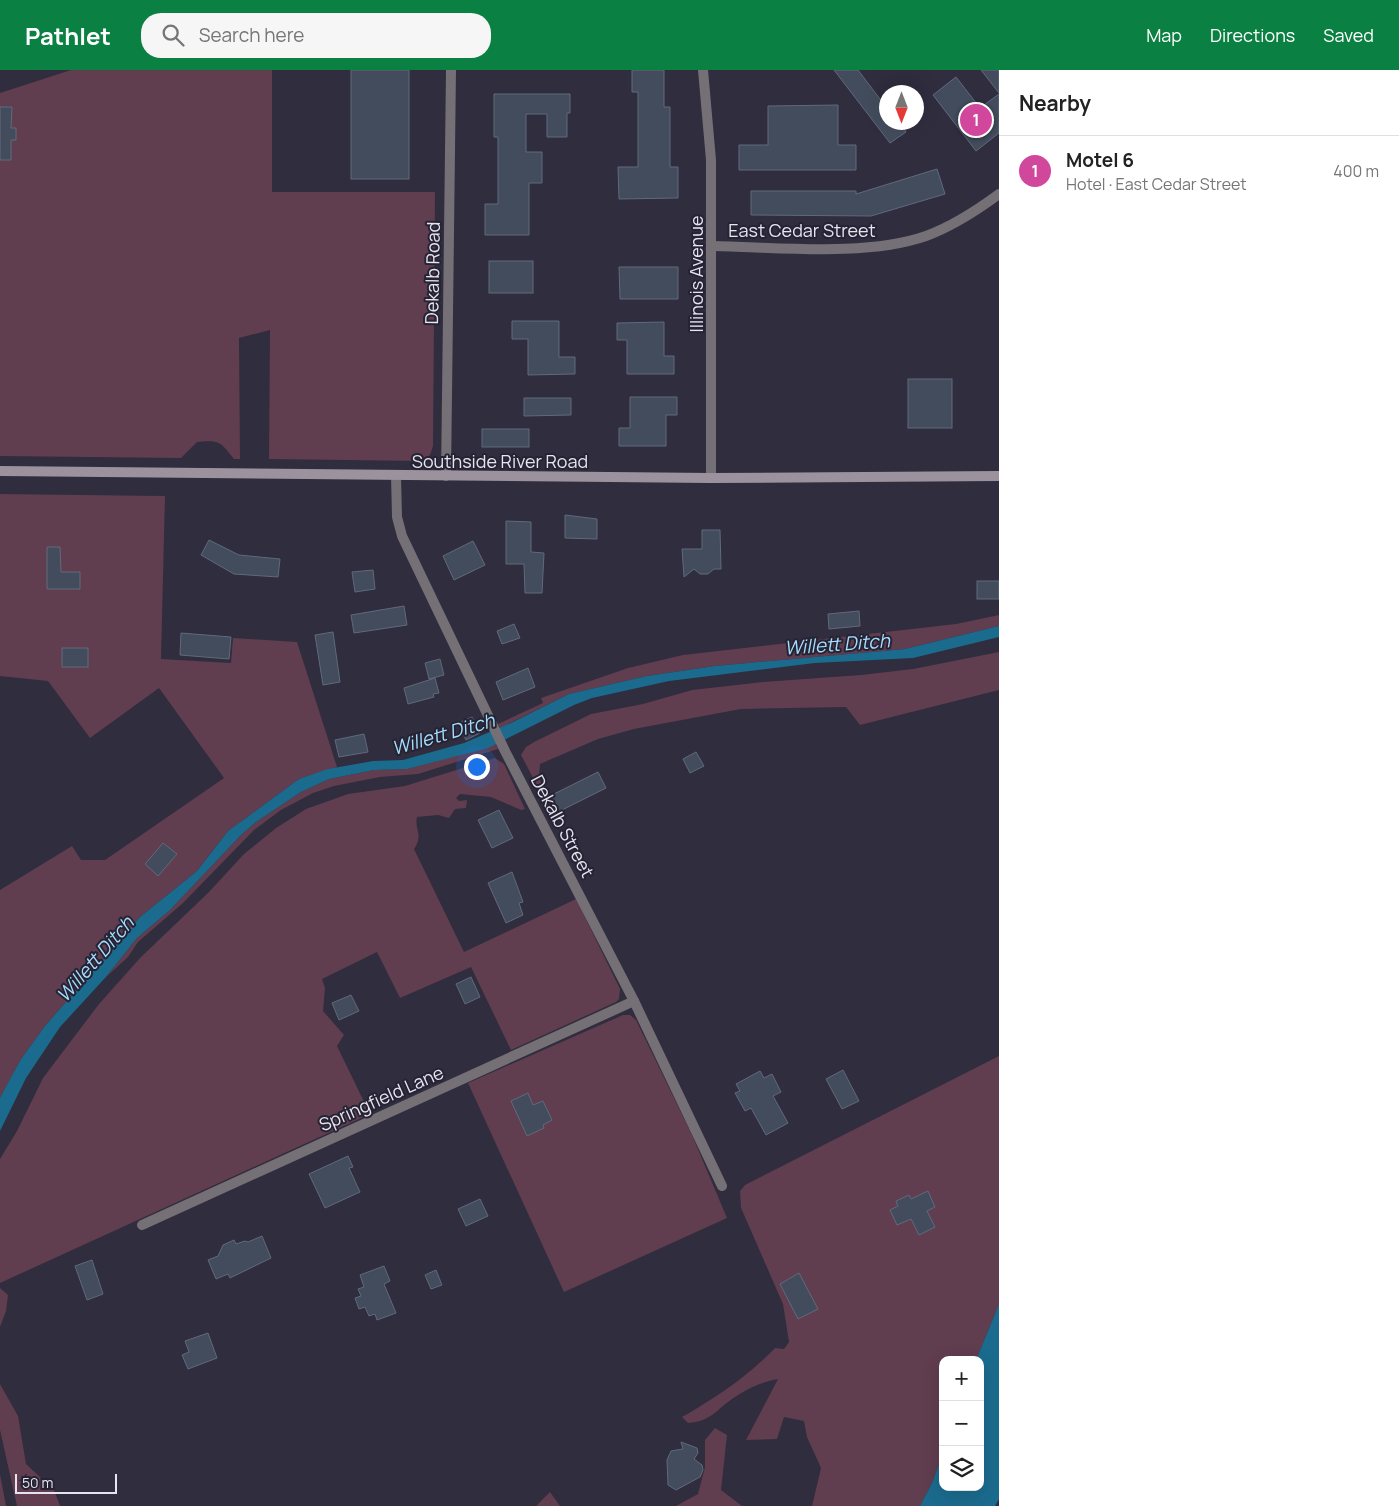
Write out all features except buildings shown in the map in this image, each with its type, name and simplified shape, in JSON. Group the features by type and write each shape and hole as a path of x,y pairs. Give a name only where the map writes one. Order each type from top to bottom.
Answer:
{"main road":[{"name":"Southside River Road","path":"0,471 711,478 999,476"}],"street":[{"name":"Dekalb Road","path":"446,476 451,70"},
{"name":"Illinois Avenue","path":"703,70 711,152 711,478"},
{"name":"East Cedar Street","path":"712,246 860,248 884,246 926,236 947,227 980,209 999,194"},
{"name":"Dekalb Street","path":"396,476 397,517 402,536 492,723 634,1001 722,1186"},
{"name":"Springfield Lane","path":"142,1224 634,1001"}],"shaded area":[{"path":"71,70 272,70 272,192 435,192 433,446 430,455 420,461 269,459 270,330 239,338 240,459 234,459 222,445 210,441 197,442 181,458 0,456 0,93"},
{"path":"0,494 165,496 161,659 231,663 233,638 297,642 337,767 299,779 228,831 197,871 140,917 45,1026 21,1059 0,1098 0,890 72,846 81,860 105,860 224,778 159,688 90,738 48,681 0,676"},
{"path":"999,615 999,626 905,649 715,666 647,676 569,694 500,728 498,724 543,703 541,698 628,668 683,655 956,624"},
{"path":"999,652 999,690 860,725 846,707 741,709 634,729 598,739 540,764 539,778 543,788 541,793 521,755 526,747 534,742 591,714 643,704 692,690 913,669"},
{"path":"496,744 498,749 418,774 380,777 334,786 313,793 281,810 254,830 183,903 138,942 128,957 105,978 137,938 170,910 241,835 256,822 301,792 329,779 374,770 407,769"},
{"path":"495,758 504,764 525,809 521,810 491,797 460,794 456,798 459,801 467,800 466,808 455,809 449,818 438,815 417,817 416,821 419,836 414,849 464,952 576,899 620,989 619,999 511,1050 471,967 400,998 377,952 322,979 325,988 323,1011 344,1035 337,1046 370,1114 0,1283 0,1159 17,1131 43,1078 99,1004 141,957 209,892 244,854 276,828 306,809 348,794 405,786"},
{"path":"623,1015 630,1015 636,1020 692,1135 727,1218 564,1292 468,1083"},
{"path":"999,1056 999,1304 978,1356 939,1356 939,1464 920,1506 812,1506 821,1468 807,1437 804,1421 784,1417 777,1439 746,1440 778,1379 745,1391 703,1420 688,1423 682,1417 731,1386 775,1348 784,1349 789,1342 783,1304 741,1208 740,1191 745,1185"},
{"path":"0,1288 8,1295 6,1311 0,1327"},
{"path":"0,1384 18,1416 26,1464 54,1490 60,1506 17,1506 0,1430"},
{"path":"715,1428 727,1435 721,1490 742,1506 676,1506 698,1494 705,1467 705,1440"},
{"path":"0,1474 6,1506 0,1506"},
{"path":"550,1492 560,1506 538,1506 537,1505"}],"water":[{"path":"999,626 999,637 913,658 815,663 669,681 592,698 488,748 407,769 374,770 329,779 301,792 256,822 241,835 170,910 137,938 105,978 60,1027 26,1078 0,1131 0,1098 21,1059 45,1026 140,917 197,871 228,831 299,779 328,769 373,761 403,760 464,743 513,722 569,694 647,676 715,666 905,649"},
{"path":"999,1304 999,1499 995,1506 920,1506 939,1464 939,1491 984,1491 984,1356 978,1356"}],"place":[{"name":"Motel 6","path":"976,120"}],"water label":[{"name":"Willett Ditch","path":"837,644"},
{"name":"Willett Ditch","path":"443,734"},
{"name":"Willett Ditch","path":"95,959"}]}
